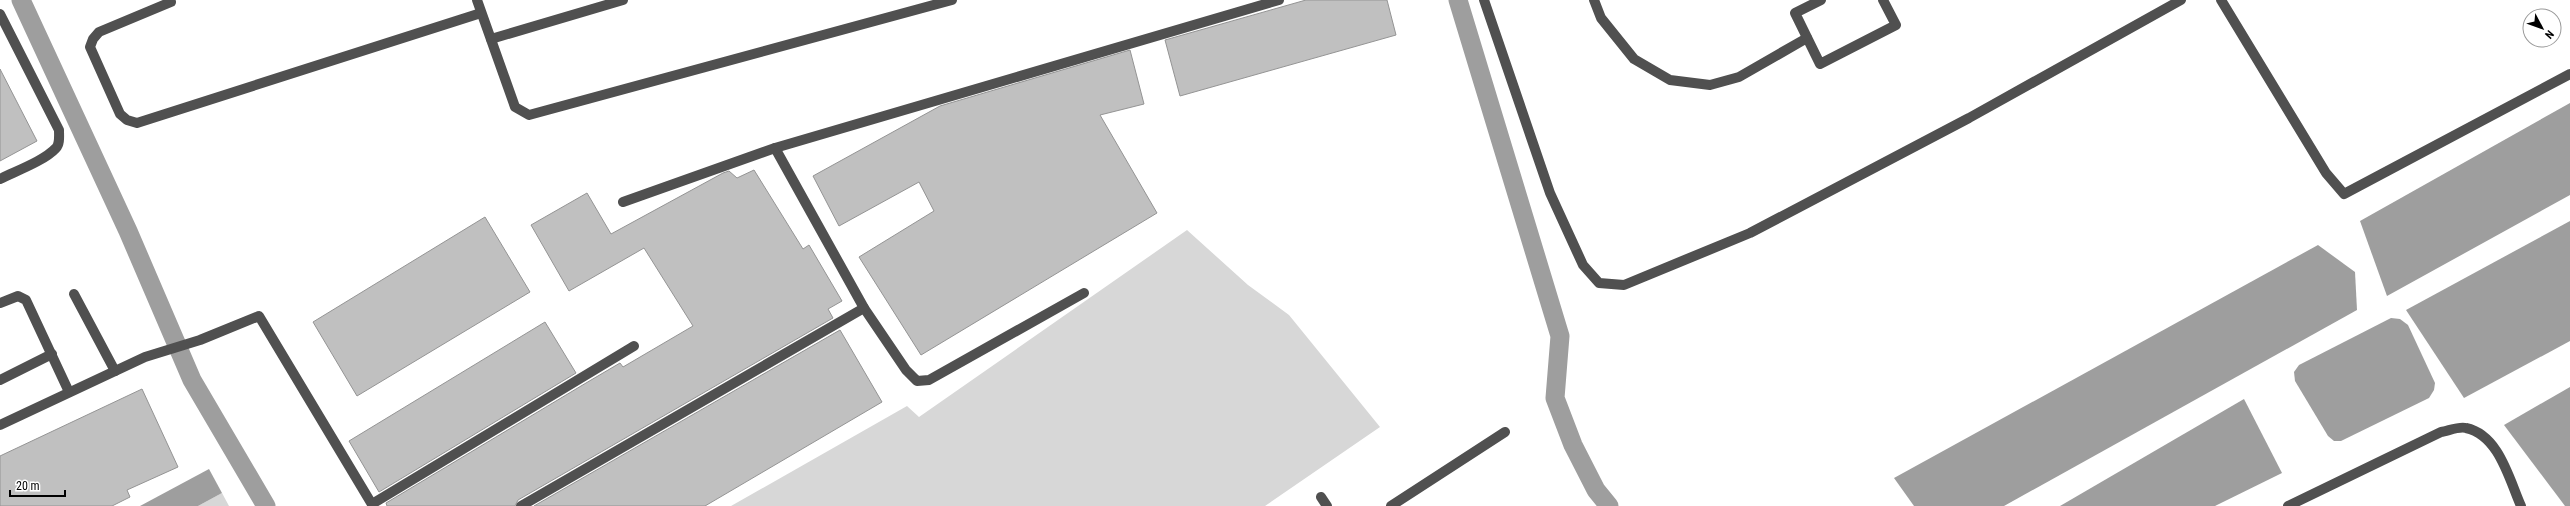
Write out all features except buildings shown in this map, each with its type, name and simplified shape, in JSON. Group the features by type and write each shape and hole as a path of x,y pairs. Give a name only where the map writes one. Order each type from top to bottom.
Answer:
{"street":[{"path":"477,0 515,107 529,115 952,0"},
{"path":"491,39 623,0"},
{"path":"623,202 775,148 1279,0"},
{"path":"1484,0 1550,193 1583,265 1599,283 1624,286 1750,233 1969,118 2180,0"},
{"path":"1594,0 1600,18 1634,59 1670,80 1710,85 1739,76 1807,38"},
{"path":"1821,0 1795,13 1820,64 1896,25 1884,0"},
{"path":"2221,0 2326,173 2344,194 2570,74"},
{"path":"173,1 100,32 93,39 90,46 120,114 127,120 137,123 481,13"},
{"path":"0,14 59,130 59,140 57,148 0,180"},
{"path":"775,148 864,308 906,370 917,381 929,380 1084,293"},
{"path":"74,294 115,371"},
{"path":"0,303 18,296 26,300 69,392"},
{"path":"521,506 864,308"},
{"path":"0,425 145,357 200,340 259,316 373,505 634,346"},
{"path":"0,380 52,354"},
{"path":"2288,506 2441,432 2464,427 2482,435 2494,447 2521,506"},
{"path":"1391,506 1505,432"}],"shaded area":[{"path":"2570,103 2570,195 2387,296 2360,221"},
{"path":"2570,221 2570,341 2464,398 2406,310"},
{"path":"1187,230 1248,285 1289,315 1380,427 1265,506 731,506 907,406 919,417"},
{"path":"2318,245 2355,272 2357,310 2004,506 1914,506 1894,478"},
{"path":"2391,318 2400,319 2408,325 2435,383 2434,390 2429,398 2341,441 2334,441 2328,436 2295,381 2294,372 2299,365"},
{"path":"2570,387 2570,506 2565,506 2504,425"},
{"path":"2244,399 2282,473 2215,506 2060,506"},
{"path":"209,469 222,493 198,506 140,506"},
{"path":"222,493 229,506 198,506"}],"waterway":[{"path":"21,0 128,231 192,380 266,506"},
{"path":"1458,0 1560,336 1555,398 1573,445 1596,490 1609,506"}]}
